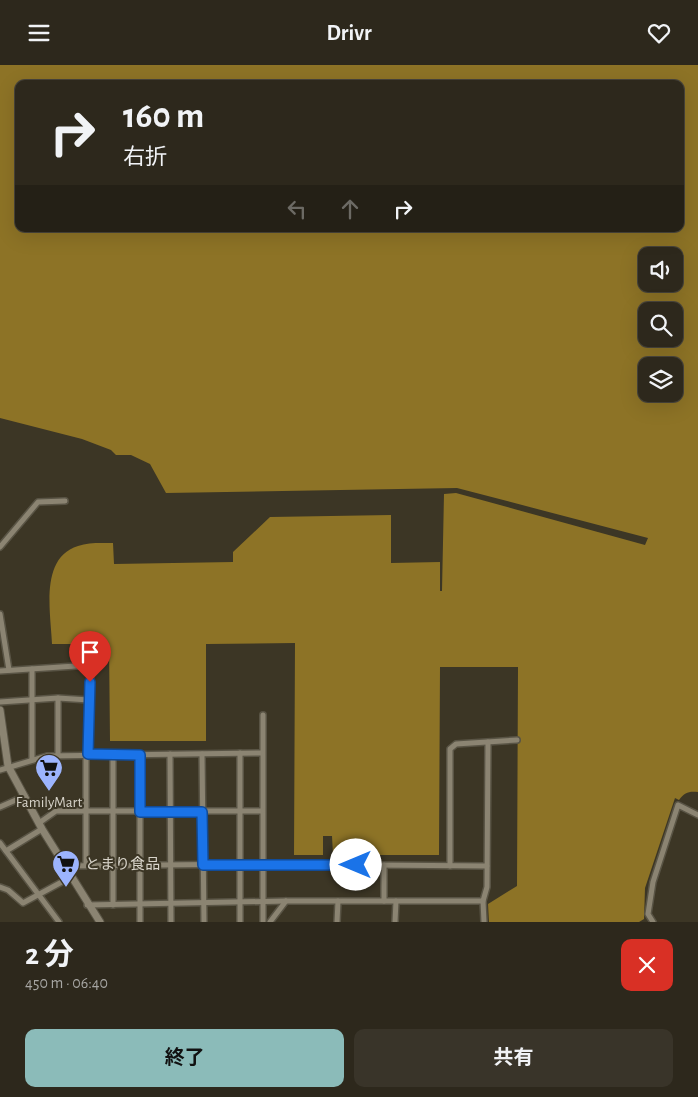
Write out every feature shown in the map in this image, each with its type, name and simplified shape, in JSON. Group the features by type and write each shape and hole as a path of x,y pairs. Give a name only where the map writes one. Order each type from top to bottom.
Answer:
{"street":[{"path":"0,547 38,502 65,501"},
{"path":"0,614 8,670"},
{"path":"0,671 90,665 88,754 86,759 86,865"},
{"path":"32,669 32,759"},
{"path":"58,699 58,755"},
{"path":"0,702 89,699"},
{"path":"0,710 8,766 40,826 87,905 100,922"},
{"path":"263,715 263,922"},
{"path":"450,866 450,749 456,744 517,740"},
{"path":"484,922 483,901 488,887 488,742"},
{"path":"240,753 240,922"},
{"path":"0,770 32,759 58,755 262,753"},
{"path":"113,754 113,905"},
{"path":"170,754 171,922"},
{"path":"202,754 204,922"},
{"path":"140,755 140,922"},
{"path":"0,807 25,796"},
{"path":"650,921 648,914 653,882 678,805 698,815"},
{"path":"6,851 40,826 56,811 262,811"},
{"path":"0,843 59,922"},
{"path":"65,866 262,864 488,866"},
{"path":"384,865 384,901"},
{"path":"0,887 8,890 23,903 71,877"},
{"path":"87,905 286,901 483,901"},
{"path":"270,922 286,901"},
{"path":"337,922 338,901"},
{"path":"395,922 396,901"}],"shaded area":[{"path":"0,65 698,65 698,792 687,793 679,800 675,798 645,888 644,919 639,922 489,922 488,904 517,886 518,667 440,667 439,855 333,855 332,836 323,836 323,855 294,855 295,643 206,644 206,741 110,741 109,644 52,644 50,588 52,574 57,562 66,552 78,546 91,543 113,543 114,564 233,562 233,552 270,517 391,515 391,563 440,562 440,591 442,591 444,494 456,493 645,545 648,538 457,488 166,493 150,464 131,455 116,455 111,450 82,439 0,418"}],"place":[{"name":"FamilyMart","path":"49,792"},
{"name":"とまり食品","path":"66,888"}],"route":[{"path":"90,682 88,754 140,755 140,812 202,812 203,865 356,865"}]}
